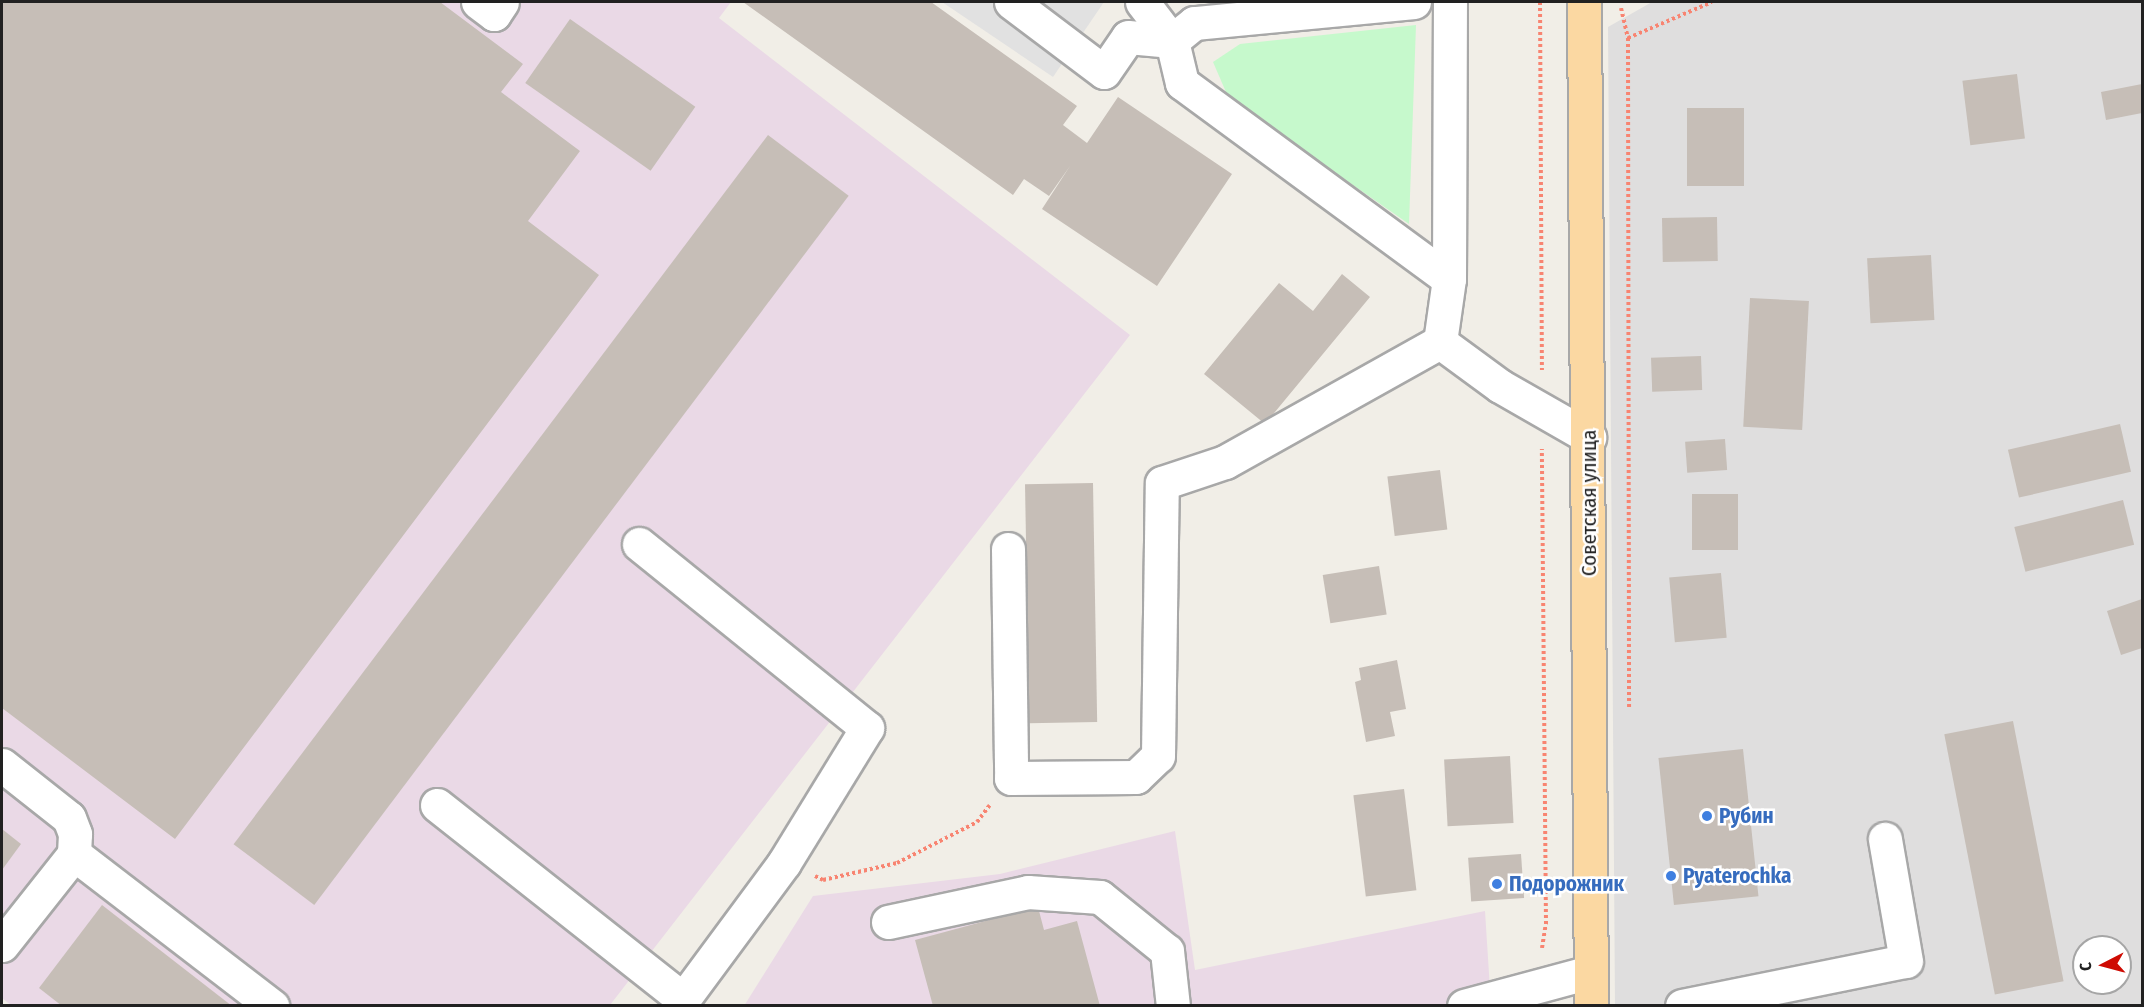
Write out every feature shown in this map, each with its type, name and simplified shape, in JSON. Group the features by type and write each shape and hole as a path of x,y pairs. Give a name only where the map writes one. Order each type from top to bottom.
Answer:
{"main road":[{"name":"Советская улица","path":"1584,2 1589,437 1591,1005"}],"lane":[{"path":"478,2 494,14 502,2"},
{"path":"1011,2 1104,72 1128,37 1172,41 1194,23 1284,7 1414,2"},
{"path":"1142,2 1172,41 1182,83 1449,279"},
{"path":"1440,342 1449,279 1450,2"},
{"path":"1440,342 1500,386 1589,437"},
{"path":"1008,549 1011,778 1136,777 1158,756 1162,483 1225,462 1440,342"},
{"path":"437,805 680,1002 784,863 867,728 639,544"},
{"path":"2,765 69,818 75,834 74,854 2,945"},
{"path":"1682,1005 1906,961 1885,838"},
{"path":"74,854 272,1005"},
{"path":"888,922 1029,892 1100,897 1167,951 1173,1005"},
{"path":"1464,1005 1535,984 1590,972"}],"path":[{"path":"1535,984 1546,924 1540,2"},
{"path":"1620,2 1628,38 1629,709"},
{"path":"1628,38 1712,2"},
{"path":"784,863 823,880 897,862 977,822 1011,778"}],"shaded area":[{"path":"2,2 731,2 719,18 1130,335 610,1005 12,1006 2,998"},
{"path":"942,2 1104,2 1053,77"},
{"path":"1652,2 2142,2 2142,1005 1615,1005 1608,27"},
{"path":"1175,831 1195,970 1485,911 1491,1005 744,1006 813,896 1000,874"}],"green space":[{"path":"1416,25 1409,224 1229,99 1213,62 1240,44"}],"building":[{"path":"2,2 440,2 523,64 501,92 580,151 528,221 599,275 175,839 2,708"},
{"path":"743,2 931,2 1077,106 1063,125 1087,143 1118,97 1232,174 1157,286 1042,209 1070,166 1049,196 1024,179 1013,195"},
{"path":"570,19 695,107 651,171 525,83"},
{"path":"2017,74 2025,139 1970,145 1962,81"},
{"path":"2142,84 2142,113 2106,120 2101,92"},
{"path":"1687,108 1744,108 1744,186 1687,186"},
{"path":"768,135 849,196 314,905 234,844"},
{"path":"1717,217 1718,261 1663,262 1662,218"},
{"path":"1931,255 1934,320 1870,323 1867,258"},
{"path":"1342,274 1370,297 1265,424 1204,374 1279,283 1313,311"},
{"path":"1750,298 1809,301 1802,430 1743,427"},
{"path":"1701,356 1702,390 1652,392 1651,358"},
{"path":"2120,424 2131,472 2019,498 2008,450"},
{"path":"1725,439 1727,470 1687,473 1685,442"},
{"path":"1440,470 1447,530 1395,536 1387,476"},
{"path":"1093,483 1097,722 1029,723 1025,484"},
{"path":"1692,494 1738,494 1738,550 1692,550"},
{"path":"2123,500 2134,545 2025,572 2014,527"},
{"path":"1379,566 1387,614 1330,623 1323,575"},
{"path":"1721,573 1727,638 1675,642 1669,578"},
{"path":"2142,599 2142,648 2121,655 2107,611"},
{"path":"1397,660 1406,709 1390,712 1395,736 1366,742 1355,682 1361,680 1359,668"},
{"path":"2013,721 2064,981 1995,994 1944,734"},
{"name":"Рубин","path":"1743,749 1758,896 1674,905 1658,758"},
{"path":"1510,756 1514,823 1448,826 1444,759"},
{"path":"1404,789 1416,890 1366,896 1353,795"},
{"path":"2,829 21,844 2,870"},
{"name":"Подорожник","path":"1521,854 1524,898 1471,902 1468,858"},
{"path":"102,905 232,1006 62,1006 39,988"},
{"path":"1038,907 1044,930 1077,921 1100,1006 933,1006 915,940"}],"place":[{"name":"Рубин","path":"1707,816"},
{"name":"Pyaterochka","path":"1671,876"},
{"name":"Подорожник","path":"1497,884"}]}
